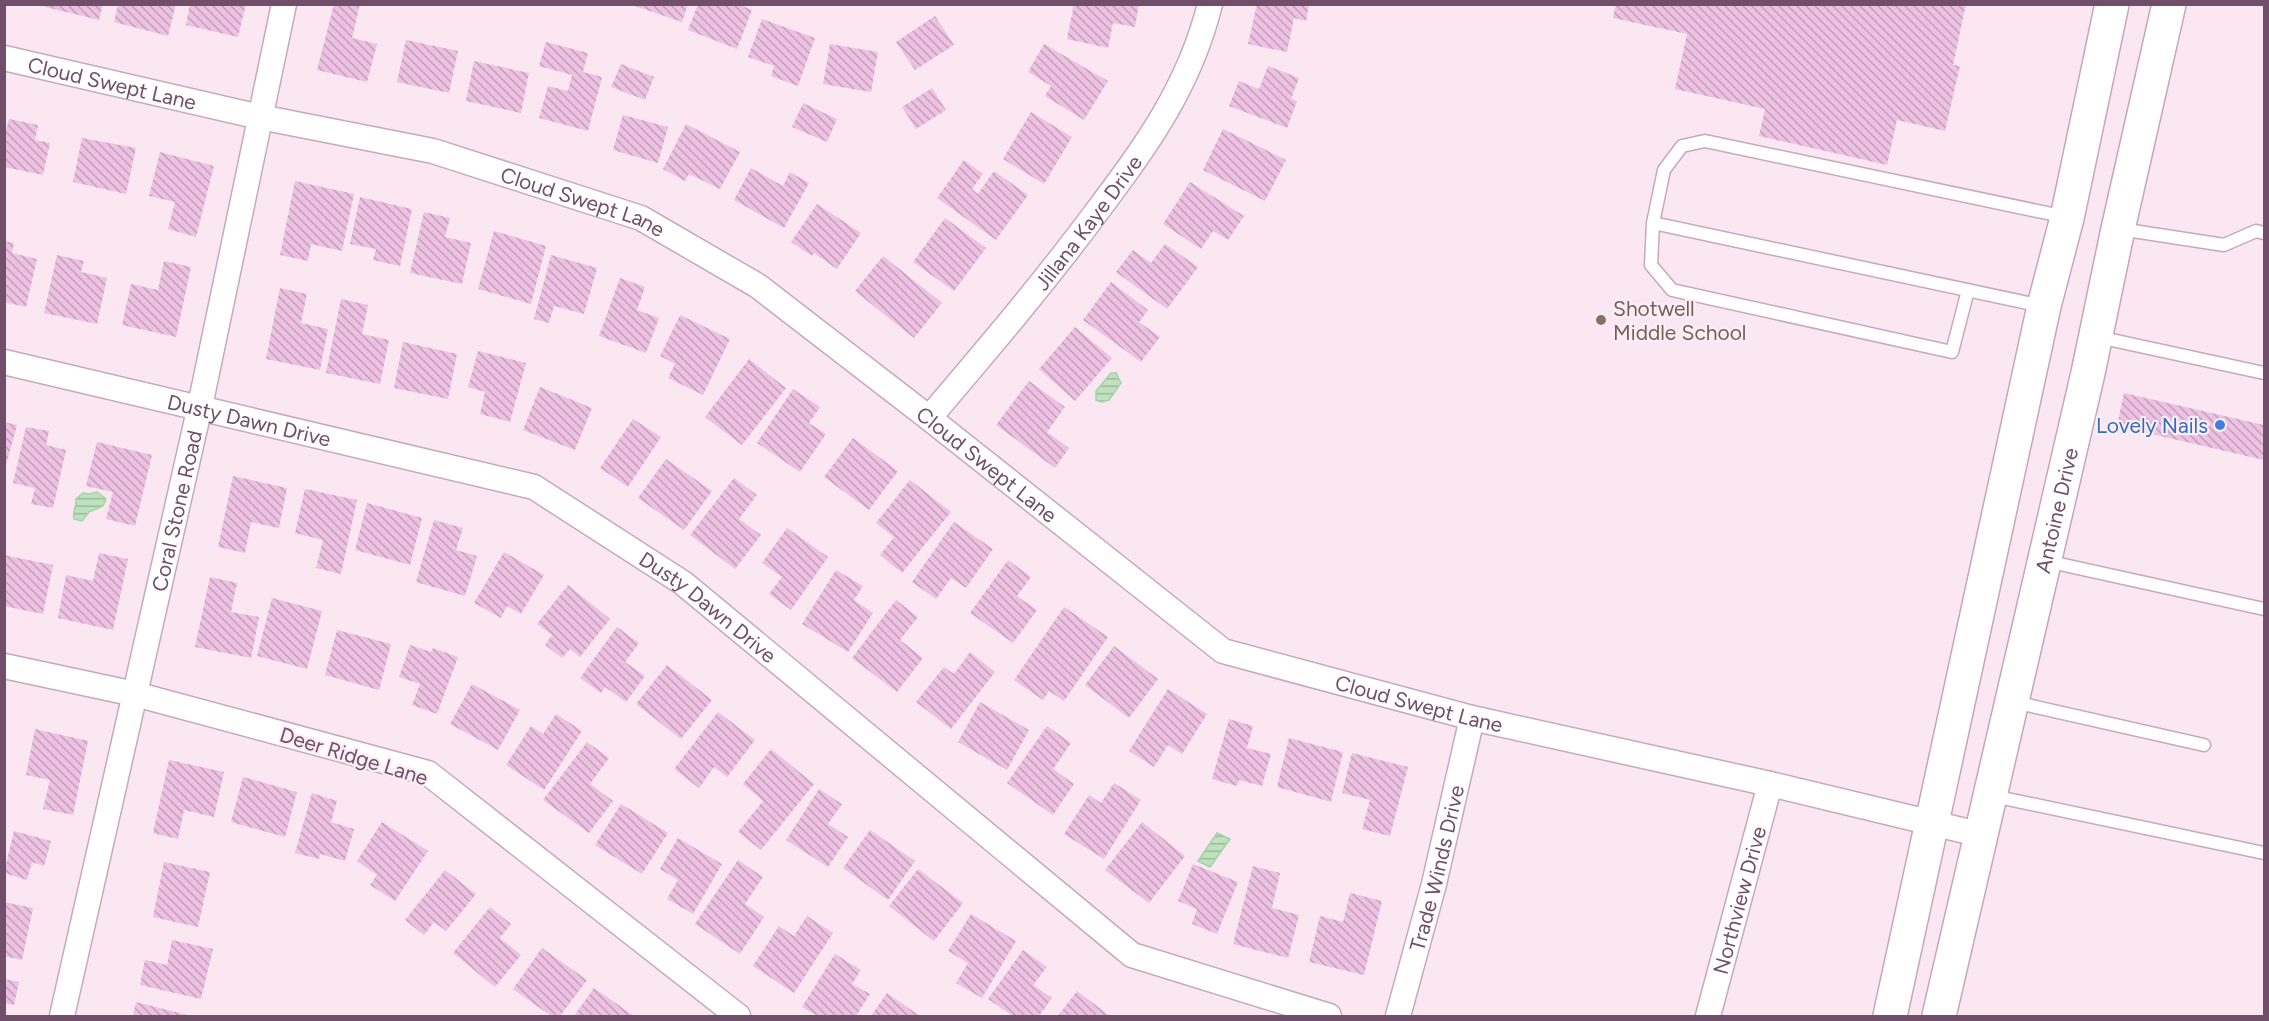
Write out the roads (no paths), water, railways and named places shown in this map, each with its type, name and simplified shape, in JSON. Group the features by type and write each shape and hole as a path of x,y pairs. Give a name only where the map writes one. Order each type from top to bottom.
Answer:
{"main road":[{"path":"1890,1017 2044,306 2067,218 2112,4"},
{"name":"Antoine Drive","path":"1939,1017 1992,796 2169,4"},
{"path":"2067,218 2118,229"}],"street":[{"name":"Coral Stone Road","path":"62,1017 200,406 284,4"},
{"name":"Jillana Kaye Drive","path":"929,418 1057,265 1132,165 1167,112 1182,84 1195,56 1210,4"},
{"name":"Cloud Swept Lane","path":"4,58 260,117 433,151 641,218 758,286 929,418 1222,651 1472,718 1983,834"},
{"name":"Dusty Dawn Drive","path":"4,362 200,406 534,487 683,583 1132,955 1329,1017"},
{"name":"Deer Ridge Lane","path":"4,666 135,694 428,773 738,1017"},
{"name":"Trade Winds Drive","path":"1398,1017 1434,884 1472,718"},
{"name":"Northview Drive","path":"1708,1017 1770,784"}],"lane":[{"path":"1968,290 1952,352 1672,290 1651,265 1653,223 1664,171 1682,146 1705,141 2067,218"},
{"path":"1653,223 2044,306"},
{"path":"2118,229 2224,245 2256,231 2265,232"},
{"path":"2096,337 2265,373"},
{"path":"2045,560 2265,609"},
{"path":"2013,702 2204,745"},
{"path":"1992,796 2265,853"}],"place":[{"name":"Shotwell Middle School","path":"1601,320"},
{"name":"Lovely Nails","path":"2220,425"}]}
